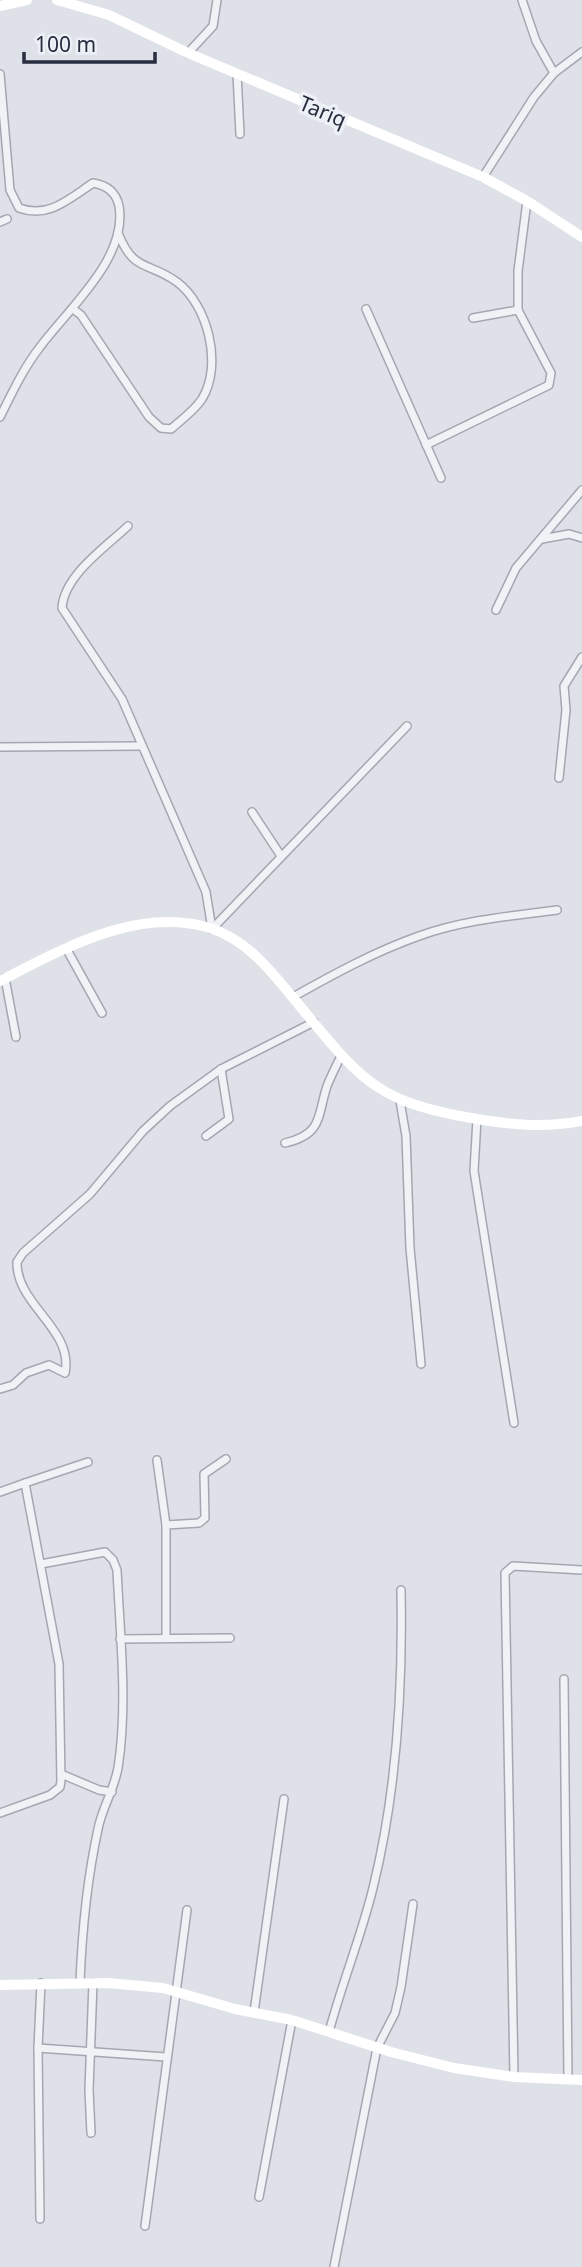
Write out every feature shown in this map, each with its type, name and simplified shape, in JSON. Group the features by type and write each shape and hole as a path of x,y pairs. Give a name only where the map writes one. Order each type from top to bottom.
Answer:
{"street":[{"path":"0,6 27,0"},
{"name":"Tariq","path":"57,0 109,15 188,53 483,177 527,201 582,237"},
{"path":"188,53 213,26 218,0"},
{"path":"522,0 536,41 554,73"},
{"path":"483,177 534,97 554,73 582,52"},
{"path":"0,74 10,190 19,208 38,213 63,204 93,183 104,185 118,202 118,233 112,250 73,309 40,347 16,384 0,417"},
{"path":"237,74 240,134"},
{"path":"426,445 549,385 551,373 518,310 518,271 527,201"},
{"path":"73,309 81,315 149,417 160,428 171,429 202,398 211,359 194,297 177,282 137,264 125,249 118,233"},
{"path":"366,309 441,478"},
{"path":"472,318 518,310"},
{"path":"496,610 516,568 582,490"},
{"path":"128,526 81,571 63,598 62,608 122,699 205,892 212,929"},
{"path":"541,540 569,534 582,538"},
{"path":"559,778 566,710 564,686 582,657"},
{"path":"212,929 407,726"},
{"path":"0,747 141,746"},
{"path":"252,812 281,856"},
{"path":"293,998 352,963 421,935 493,917 556,910"},
{"path":"16,1037 3,980 66,948 129,927 184,924 212,929 248,951 293,998 341,1056 374,1087 400,1101 433,1112 522,1127 582,1121"},
{"path":"66,948 102,1013"},
{"path":"0,1389 13,1385 26,1373 49,1365 65,1373 61,1342 20,1281 17,1262 23,1253 90,1194 143,1131 170,1106 221,1069 314,1022"},
{"path":"285,1143 303,1139 319,1122 327,1087 341,1056"},
{"path":"206,1136 229,1119 221,1069"},
{"path":"400,1101 406,1136 410,1248 421,1364"},
{"path":"477,1119 474,1171 513,1423"},
{"path":"166,1525 199,1523 205,1518 204,1474 226,1459"},
{"path":"157,1460 166,1525 166,1636"},
{"path":"0,1492 88,1462"},
{"path":"0,1813 55,1792 60,1787 61,1774 59,1664 25,1483"},
{"path":"41,1564 105,1552 111,1556 117,1570 121,1719 118,1769 99,1825 85,1895 80,1983"},
{"path":"514,2077 506,1573 513,1566 582,1570"},
{"path":"329,2032 364,1920 384,1831 398,1726 401,1590"},
{"path":"120,1639 166,1636 230,1638"},
{"path":"564,1679 568,2079"},
{"path":"61,1774 99,1790 111,1792"},
{"path":"254,2012 284,1799"},
{"path":"334,2267 377,2048 395,2013 413,1903"},
{"path":"145,2226 187,1910"},
{"path":"40,2219 38,2048 41,1983"},
{"path":"91,2133 93,1983"},
{"path":"0,1984 134,1984 175,1990 292,2020 377,2048 454,2068 514,2077 582,2080"},
{"path":"259,2197 292,2020"},
{"path":"38,2048 166,2057"}]}
